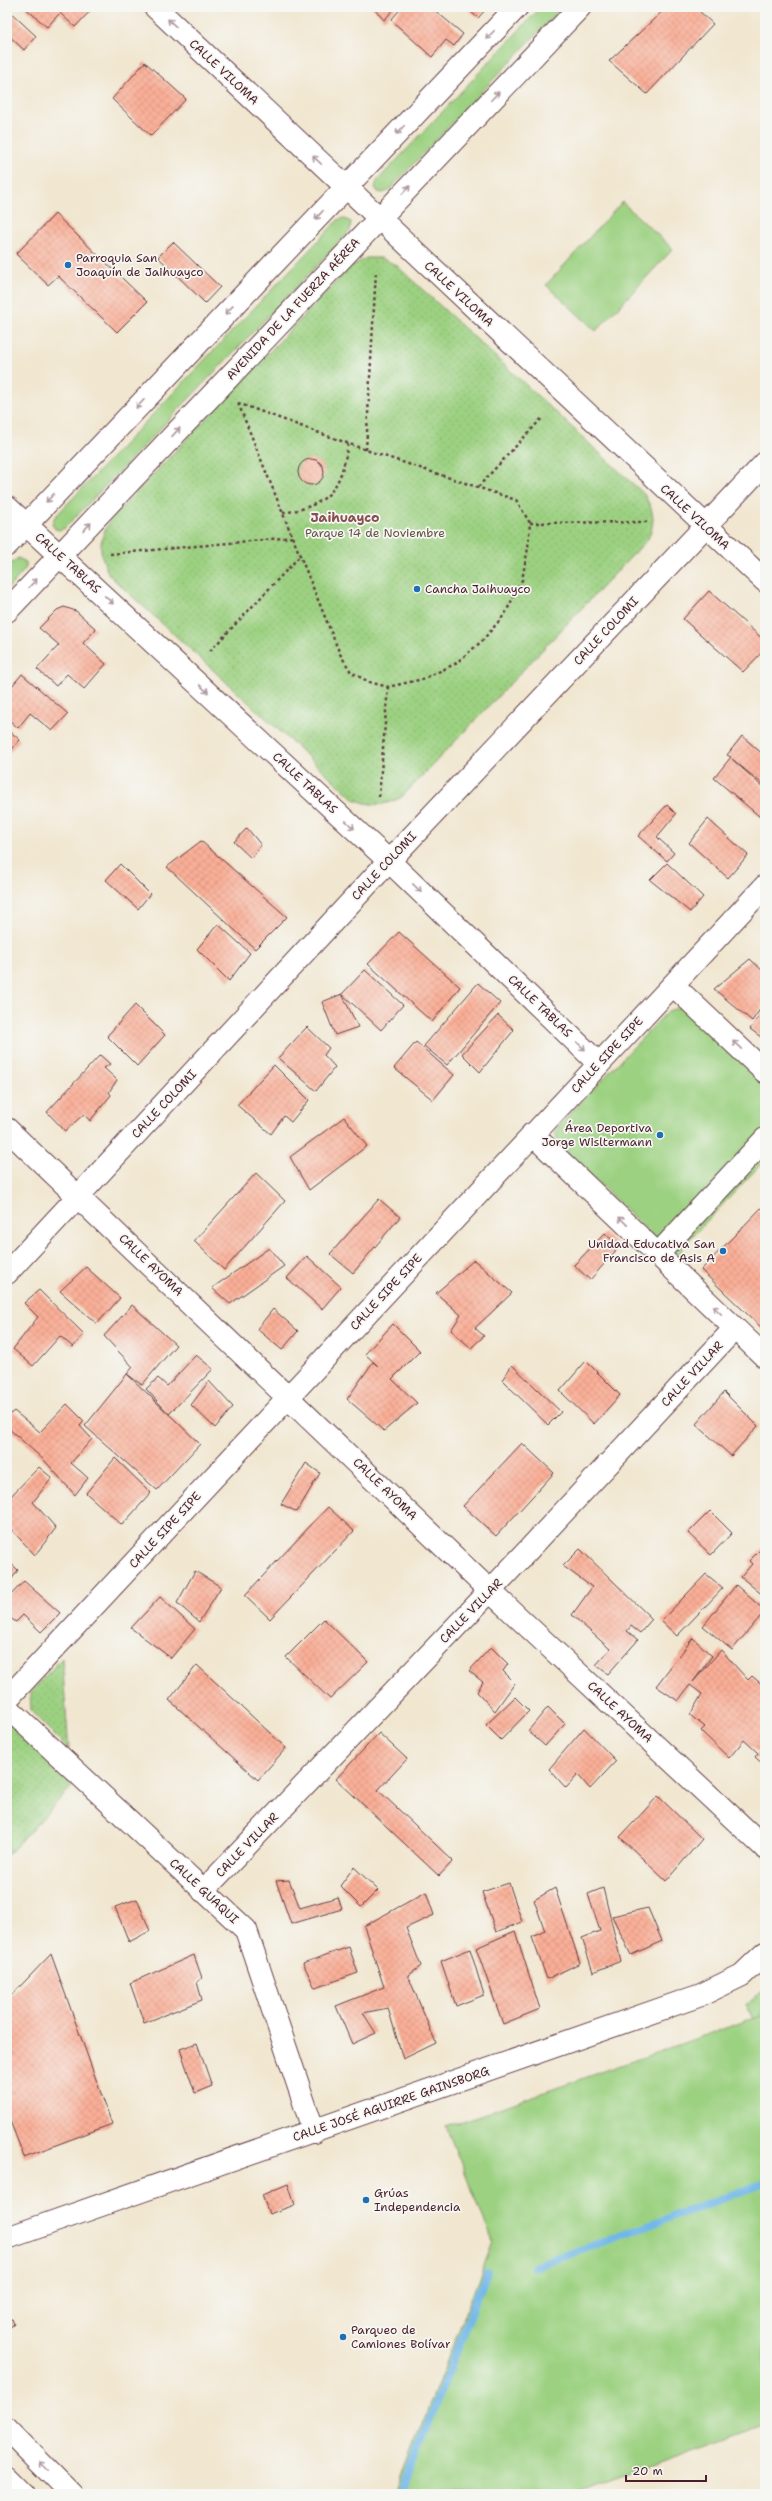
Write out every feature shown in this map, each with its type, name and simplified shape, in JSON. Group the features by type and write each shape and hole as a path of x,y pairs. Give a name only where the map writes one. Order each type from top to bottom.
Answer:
{"main road":[{"name":"CALLE VILOMA","path":"155,7 765,581"},
{"path":"7,545 517,7"},
{"name":"AVENIDA DE LA FUERZA AÉREA","path":"7,611 580,7"},
{"name":"CALLE COLOMI","path":"7,1273 389,861 765,463"},
{"name":"CALLE TABLAS","path":"7,507 389,861 599,1064"},
{"name":"CALLE SIPE SIPE","path":"7,1699 290,1397 532,1134 674,986 765,886"},
{"path":"674,986 765,1072"},
{"name":"CALLE AYOMA","path":"7,1129 290,1397 490,1591 765,1848"},
{"path":"532,1134 765,1357"},
{"path":"658,1254 765,1139"},
{"name":"CALLE VILLAR","path":"204,1890 490,1591 735,1328"},
{"name":"CALLE GUAQUI","path":"7,1707 246,1930 314,2132"},
{"name":"CALLE JOSÉ AGUIRRE GAINSBORG","path":"7,2238 314,2132 701,1995 742,1975 765,1953"},
{"path":"7,2428 71,2494"},
{"path":"7,2478 23,2494"}],"path":[{"path":"366,450 376,271"},
{"path":"238,403 348,443 516,500 530,523 528,548 522,580 505,614 482,641 455,664 423,679 388,687 369,682 351,672 340,654 294,537 238,403"},
{"path":"478,487 543,417"},
{"path":"283,513 301,510 320,502 335,487 344,472 348,443"},
{"path":"530,523 647,522"},
{"path":"110,554 294,537"},
{"path":"210,651 301,555"},
{"path":"379,797 388,687"}],"green space":[{"path":"541,7 562,7 388,191 383,193 378,192 375,187 377,181"},
{"path":"622,202 673,249 596,331 546,285"},
{"path":"343,218 351,222 350,231 65,528 60,530 55,529 52,524 54,518 338,220"},
{"name":"Parque 14 de Noviembre","path":"366,258 381,258 396,265 644,494 653,516 648,539 402,797 384,804 361,802 354,799 109,575 101,553 101,542 110,520 350,267"},
{"path":"18,558 26,562 26,568 7,590 7,567"},
{"name":"Área Deportiva Jorge Wisltermann","path":"680,1007 765,1084 765,1160 684,1245 680,1255 680,1262 558,1144 555,1132 559,1125 668,1011"},
{"path":"62,1658 69,1750 31,1711 30,1693"},
{"path":"7,1724 14,1724 75,1783 8,1855"},
{"path":"765,1989 765,2014 753,2019 746,2005"},
{"path":"765,2014 765,2425 572,2494 395,2494 493,2242 446,2127"}],"building":[{"path":"24,7 94,7 75,27 60,13 47,27"},
{"path":"372,7 396,7 384,20"},
{"path":"402,7 431,7 463,34 454,46 446,40 432,57 391,20"},
{"path":"465,7 488,7 478,18"},
{"path":"667,7 695,7 713,24 647,94 609,61"},
{"path":"7,9 36,36 24,50 7,34"},
{"path":"145,62 186,99 151,136 112,99"},
{"name":"Parroquia San Joaquín de Jaihuayco","path":"55,214 147,302 117,332 58,276 48,285 16,254"},
{"path":"173,242 220,287 205,303 158,257"},
{"path":"311,459 320,463 324,472 320,481 311,485 302,481 298,472 302,463"},
{"path":"709,591 765,641 765,649 743,672 683,619"},
{"path":"64,607 76,611 96,629 83,643 106,664 84,689 67,674 56,686 37,669 59,645 39,628 57,610"},
{"path":"22,674 68,714 52,731 30,713 18,728 7,718 7,692"},
{"path":"7,729 20,740 7,755"},
{"path":"742,736 765,756 765,786 732,759 765,789 765,821 714,778 731,757 727,755"},
{"path":"667,805 676,814 657,837 674,853 667,861 638,836"},
{"path":"708,819 748,855 728,878 689,843"},
{"path":"247,828 261,845 251,858 234,842"},
{"path":"201,841 287,917 255,949 167,867"},
{"path":"667,863 703,897 690,912 650,880"},
{"path":"120,864 150,894 138,909 106,880"},
{"path":"218,924 250,953 229,981 197,949"},
{"path":"399,932 460,987 432,1022 368,964"},
{"path":"750,959 765,973 765,1002 752,1021 714,989"},
{"path":"365,970 403,1005 381,1030 342,994"},
{"path":"478,983 500,1003 447,1065 424,1046"},
{"path":"342,994 358,1027 335,1035 322,1002"},
{"path":"135,1005 165,1035 137,1066 107,1036"},
{"path":"765,1009 765,1040 750,1029"},
{"path":"498,1015 514,1030 480,1072 462,1054"},
{"path":"307,1027 329,1048 324,1055 335,1067 316,1091 278,1058"},
{"path":"416,1042 454,1075 433,1100 394,1068"},
{"path":"100,1055 110,1064 104,1068 117,1080 109,1092 111,1095 90,1121 84,1114 65,1131 47,1112"},
{"path":"274,1065 309,1100 291,1122 284,1116 271,1134 237,1105"},
{"path":"344,1117 367,1146 309,1190 290,1157"},
{"path":"256,1173 285,1201 224,1270 194,1241"},
{"path":"379,1199 400,1217 353,1273 330,1254"},
{"path":"765,1204 765,1331 701,1270"},
{"path":"605,1233 619,1247 590,1280 574,1265"},
{"path":"269,1248 284,1266 230,1304 212,1288"},
{"path":"307,1256 341,1287 322,1309 287,1278"},
{"path":"474,1260 512,1293 475,1328 484,1336 471,1348 451,1330 461,1315 436,1293"},
{"path":"86,1267 120,1298 97,1324 60,1291"},
{"path":"39,1290 84,1334 73,1347 60,1336 33,1366 13,1349 38,1317 24,1303"},
{"path":"132,1305 176,1345 142,1385 127,1374 133,1367 104,1336"},
{"path":"273,1309 298,1331 282,1350 257,1329"},
{"path":"393,1324 420,1351 392,1379 417,1403 384,1431 347,1399 373,1362 378,1366 365,1354"},
{"path":"196,1355 213,1369 169,1414 146,1389 158,1378 167,1386"},
{"path":"586,1361 620,1395 594,1424 560,1391"},
{"path":"512,1365 561,1412 548,1425 502,1380"},
{"path":"127,1374 200,1444 157,1490 85,1426"},
{"path":"209,1381 233,1407 215,1428 191,1405"},
{"path":"724,1392 758,1426 731,1456 696,1424"},
{"path":"67,1404 84,1421 80,1426 92,1439 71,1463 88,1478 75,1495 45,1461 7,1427 7,1417 14,1411 40,1432"},
{"path":"522,1443 554,1473 496,1536 463,1506"},
{"path":"115,1458 151,1493 122,1525 86,1493"},
{"path":"306,1463 320,1473 297,1512 281,1504"},
{"path":"39,1467 52,1478 33,1502 56,1528 35,1555 7,1525 7,1500"},
{"path":"328,1507 354,1531 270,1619 245,1595"},
{"path":"710,1511 732,1533 711,1555 688,1533"},
{"path":"765,1545 765,1597 741,1577 752,1564 749,1561"},
{"path":"580,1549 652,1619 640,1633 631,1626 627,1631 638,1640 608,1674 596,1665 610,1649 572,1615 592,1587 563,1566"},
{"path":"7,1560 18,1570 7,1586"},
{"path":"195,1571 221,1587 199,1622 177,1603"},
{"path":"706,1574 723,1588 677,1636 661,1621"},
{"path":"24,1581 60,1613 41,1632 23,1615 16,1622 7,1616 7,1599"},
{"path":"736,1585 765,1611 732,1650 703,1626"},
{"path":"160,1597 195,1629 171,1658 131,1628"},
{"path":"324,1619 368,1662 330,1699 286,1657"},
{"path":"693,1638 712,1656 693,1682 721,1650 748,1680 752,1676 765,1687 765,1715 761,1720 765,1724 765,1766 755,1757 758,1753 744,1740 729,1758 701,1731 705,1727 690,1715 702,1694 690,1685 678,1701 656,1686"},
{"path":"491,1647 508,1664 503,1671 515,1683 495,1711 477,1692 483,1682 469,1671"},
{"path":"197,1665 286,1748 258,1780 169,1700"},
{"path":"515,1697 529,1711 501,1740 486,1725"},
{"path":"548,1707 565,1724 545,1746 528,1731"},
{"path":"584,1728 616,1761 590,1789 578,1775 566,1788 549,1769"},
{"path":"379,1733 407,1759 378,1790 453,1861 439,1876 336,1779"},
{"path":"658,1796 702,1839 666,1881 620,1837"},
{"path":"354,1867 378,1890 361,1907 340,1886"},
{"path":"289,1880 300,1908 338,1897 342,1909 291,1924 276,1881"},
{"path":"509,1883 522,1922 496,1932 482,1892"},
{"path":"555,1888 580,1963 547,1979 532,1937 545,1931 534,1900"},
{"path":"603,1888 621,1961 593,1972 582,1938 600,1931 588,1894"},
{"path":"426,1892 434,1915 406,1928 421,1966 409,1975 409,1978 436,2043 403,2059 388,2008 363,2013 376,2033 352,2044 336,2006 384,1987 364,1926"},
{"path":"137,1899 150,1931 129,1942 115,1907"},
{"path":"648,1908 662,1941 631,1955 612,1916"},
{"path":"515,1931 540,2009 503,2024 476,1948"},
{"path":"349,1947 358,1973 315,1988 303,1963"},
{"path":"470,1949 484,1995 456,2006 441,1961"},
{"path":"51,1954 112,2124 24,2157 7,2113 7,2000"},
{"path":"194,1955 202,1978 197,1982 202,2000 144,2023 130,1983"},
{"path":"197,2043 212,2086 195,2093 180,2049"},
{"path":"288,2184 295,2205 269,2214 262,2195"},
{"path":"12,2319 14,2324 7,2330 7,2320"}],"waterway":[{"path":"534,2267 765,2183"},
{"path":"401,2494 487,2272"}],"place":[{"name":"Parroquia San Joaquín de Jaihuayco","path":"68,265"},
{"name":"Cancha Jaihuayco","path":"417,589"},
{"name":"Área Deportiva Jorge Wisltermann","path":"660,1135"},
{"name":"Unidad Educativa San Francisco de Asis A","path":"723,1251"},
{"name":"Grúas Independencia","path":"366,2200"},
{"name":"Parqueo de Camiones Bolívar","path":"343,2337"}],"district":[{"name":"Jaihuayco","path":"345,517"}]}
